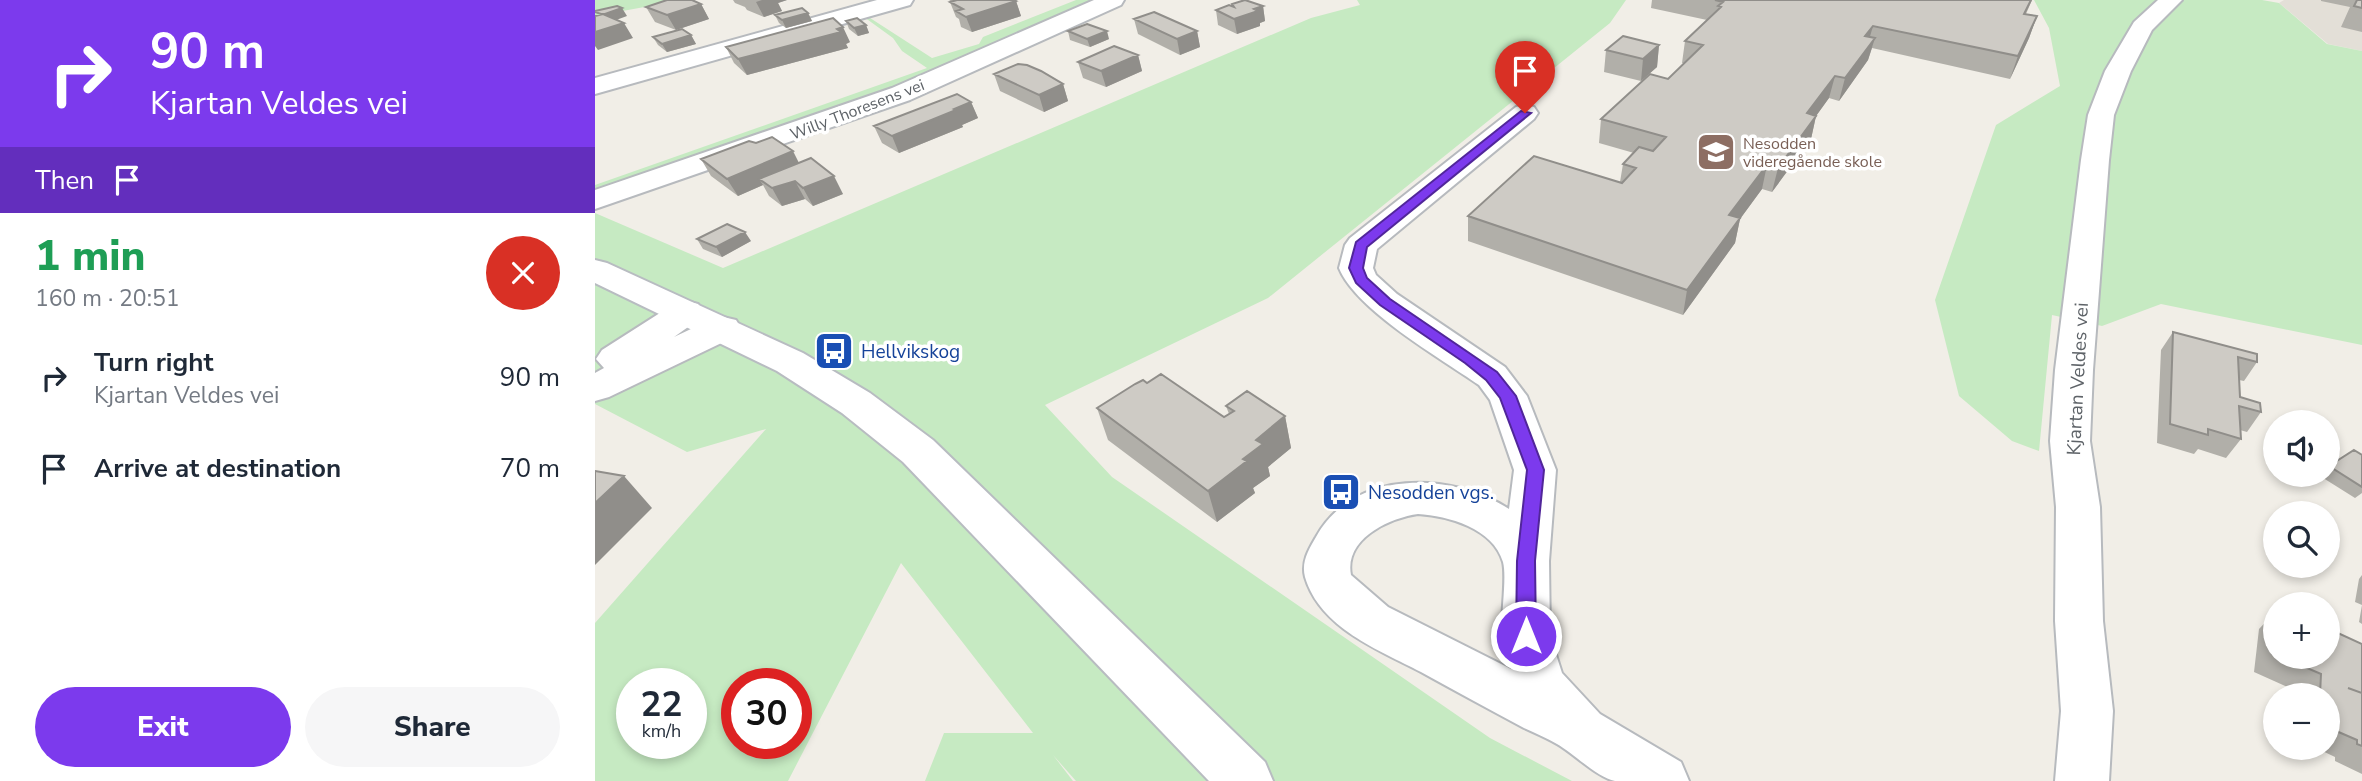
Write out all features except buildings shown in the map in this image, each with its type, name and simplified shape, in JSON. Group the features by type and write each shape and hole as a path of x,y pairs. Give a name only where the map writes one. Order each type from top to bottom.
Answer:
{"street":[{"path":"595,86 902,0"},
{"name":"Willy Thoresens vei","path":"595,200 901,94 1113,0"},
{"name":"Kjartan Veldes vei","path":"2082,781 2087,711 2078,621 2078,507 2070,441 2074,370 2095,160 2101,115 2118,71 2142,27 2171,0"},
{"path":"1525,113 1361,245 1356,268 1361,280 1385,302 1470,359 1492,376 1508,396 1535,470 1526,561 1526,636 1542,686 1581,731"},
{"path":"595,270 723,328 790,362 856,402 918,451 1246,781"},
{"path":"595,374 686,312"},
{"path":"595,388 723,328"},
{"path":"1526,561 1502,527 1470,509 1450,500 1408,496 1387,502 1349,526 1336,542 1327,561 1328,575 1335,589 1371,622 1581,731 1662,781"}],"shaded area":[{"path":"2284,0 2362,0 2362,51 2328,44 2279,3"}],"green space":[{"path":"595,0 683,0 595,16"},
{"path":"1076,0 1106,0 888,95 595,195 595,185 927,68 902,51 893,38 864,17 867,16 932,58 979,44 983,37"},
{"path":"1357,0 1626,0 1610,23 1268,298 1045,405 1112,477 1490,738 1572,781 1076,781 1053,755 1073,781 925,781 944,733 1033,733 901,563 812,735 812,668 721,668 721,759 799,759 788,781 595,781 595,623 766,429 687,452 595,404 595,213 723,268 1311,18 1360,5"},
{"path":"2034,0 2262,0 2279,3 2327,44 2362,51 2362,345 2161,304 2102,326 2052,315 2039,451 2012,441 1959,396 1935,300 1996,125 2060,86 2049,28"}],"place":[{"name":"Nesodden videregående skole","path":"1716,152"},
{"name":"Hellvikskog","path":"834,351"},
{"name":"Nesodden vgs.","path":"1341,492"}],"route":[{"path":"1525,113 1361,245 1356,268 1361,280 1385,302 1470,359 1492,376 1508,396 1535,470 1526,561 1526,636"}]}
